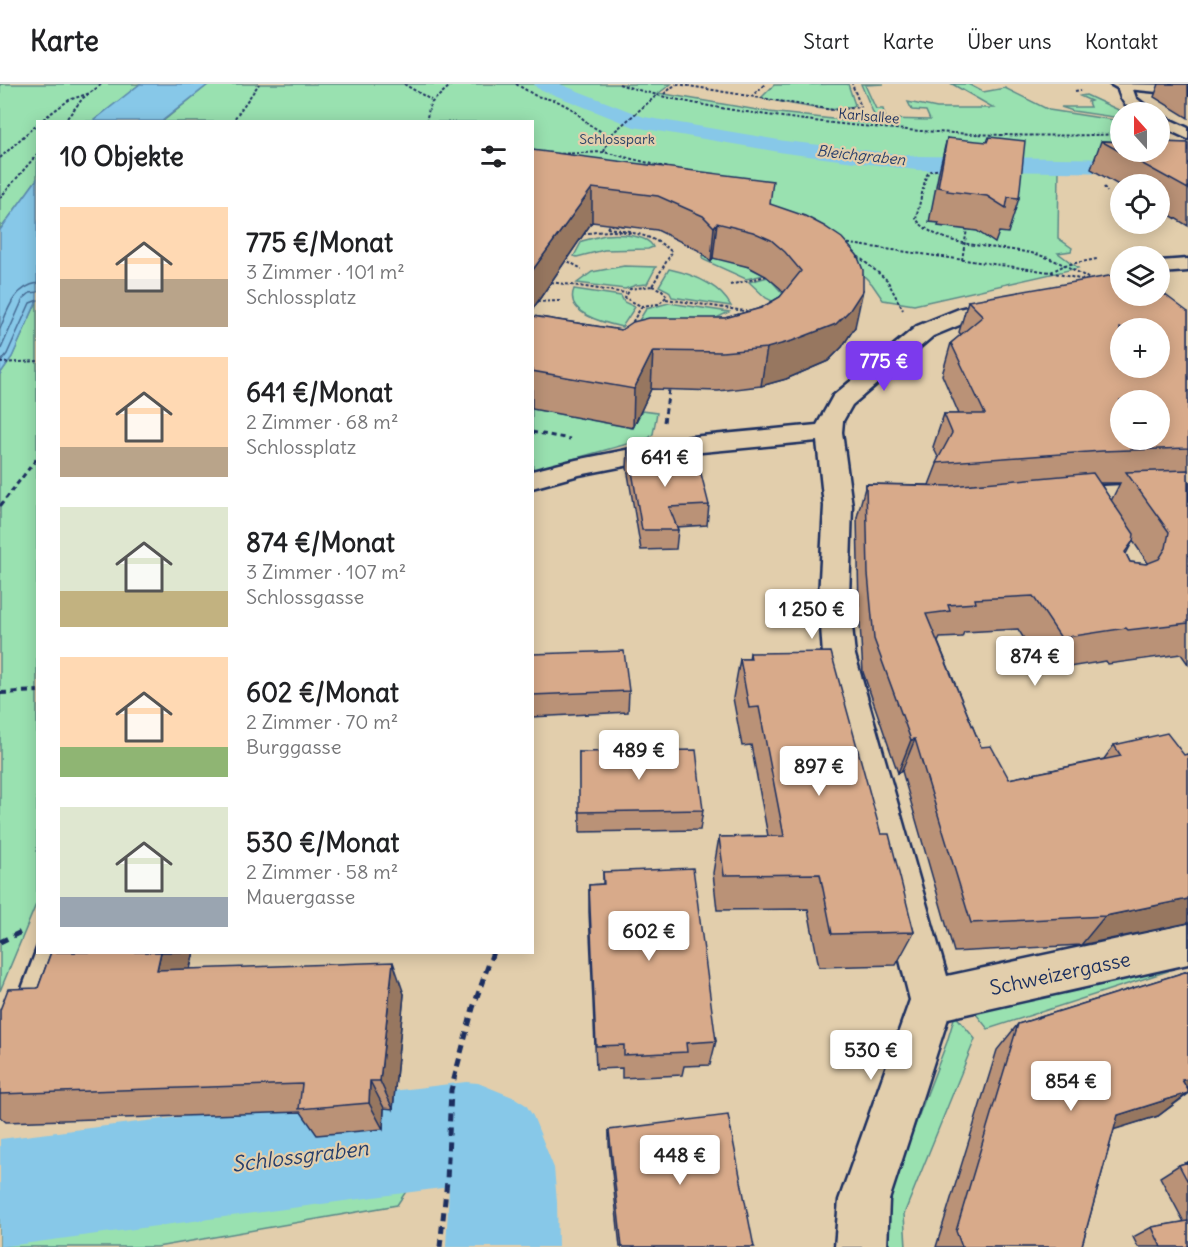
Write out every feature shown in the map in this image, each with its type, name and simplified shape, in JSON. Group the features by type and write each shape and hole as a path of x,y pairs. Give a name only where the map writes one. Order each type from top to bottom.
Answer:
{"street":[{"path":"1120,85 1188,90"},
{"path":"1120,85 1132,102"},
{"path":"1170,125 1188,134"},
{"path":"1170,266 1188,265"},
{"path":"861,1247 864,1200 932,999 839,655 834,597 850,506 829,432 830,420 842,401 914,339 938,324 967,314 1033,298"},
{"path":"534,479 576,468 681,447 829,432"},
{"path":"1034,499 1188,491"},
{"path":"1086,495 1104,521"},
{"name":"Schweizergasse","path":"932,999 1188,944"}],"lane":[{"path":"28,1010 47,954"}],"path":[{"path":"66,120 83,98 102,84"},
{"path":"99,86 108,84"},
{"path":"233,120 260,84"},
{"path":"404,84 431,100"},
{"path":"426,120 426,110 431,100 452,84"},
{"path":"516,84 536,96 565,105 590,125 609,136"},
{"name":"Karlsallee","path":"619,84 656,96 723,109 885,129 1023,136 1110,134"},
{"path":"664,94 676,84 833,110 854,110 861,107 852,84"},
{"path":"751,97 765,84"},
{"path":"1075,91 1082,90"},
{"path":"41,120 69,100 90,93"},
{"path":"604,152 609,136 656,96"},
{"path":"0,158 36,124"},
{"path":"548,155 604,152 674,169"},
{"path":"0,198 36,155"},
{"path":"914,339 887,280 840,243 1050,272 1095,282 1065,265 1035,254 934,235 921,228 916,219 926,176 934,170 947,168"},
{"path":"1104,187 1107,192"},
{"path":"628,226 609,225 607,228 630,231 628,234"},
{"path":"581,229 584,234"},
{"path":"962,260 967,229"},
{"path":"579,238 595,231 628,234 659,241 672,252 652,286"},
{"path":"659,241 660,236"},
{"path":"564,258 582,269"},
{"path":"1050,272 1065,265 1097,259"},
{"path":"730,285 766,276"},
{"path":"551,282 626,293 636,287 652,286 665,292 666,299"},
{"path":"626,293 625,298 628,302 642,306 657,305 666,299 756,313"},
{"path":"534,302 560,301"},
{"path":"629,326 642,306"},
{"path":"0,363 36,361"},
{"path":"665,413 669,390"},
{"path":"0,506 36,460"},
{"path":"0,693 36,691"},
{"path":"0,942 28,929"},
{"path":"440,1247 447,1181 451,1090 473,1008 492,954"}],"green space":[{"path":"0,84 140,84 94,120 36,120 36,180 0,230"},
{"name":"Schlosspark","path":"209,84 671,84 659,93 769,112 878,124 861,84 884,84 865,85 876,109 883,109 886,119 930,120 926,111 912,110 908,102 937,108 994,108 952,84 968,84 983,92 1005,88 1049,110 1110,119 1110,162 1112,162 1108,169 1059,169 1058,238 1072,248 1071,251 1058,253 1078,268 914,305 883,300 872,284 856,268 534,183 534,120 164,120"},
{"path":"848,84 855,105 847,108 824,109 761,98 774,85"},
{"path":"1086,95 1110,106 1110,117 1061,107 1090,107 1088,102 1091,101 1080,96"},
{"path":"605,235 639,237 653,247 604,250 574,256 582,241"},
{"path":"704,254 744,265 764,275 746,279 704,260 702,257"},
{"path":"624,266 656,267 647,284 625,289 577,283 592,272"},
{"path":"669,269 704,281 726,298 731,306 672,297 669,291 659,286"},
{"path":"768,277 786,297 782,306 766,298 749,282"},
{"path":"574,289 621,296 624,302 635,307 622,327 606,323 580,311 572,298"},
{"path":"36,303 36,904 0,991 0,374 12,357"},
{"path":"669,303 729,312 710,321 635,327 646,309"},
{"path":"534,409 632,428 642,411 657,413 653,434 649,438 534,470"},
{"path":"1161,959 1168,971 988,1029 968,1004"},
{"path":"955,1015 975,1039 904,1214 906,1247 884,1247 886,1201 947,1042"},
{"path":"417,1160 415,1178 397,1205 157,1247 0,1247 0,1210"}],"water":[{"path":"140,84 209,84 163,120 94,120"},
{"path":"36,180 36,303 12,357 0,374 0,230"}],"building":[{"path":"989,137 1025,141 1019,198 1008,197 1006,208 987,196 947,191 948,189 938,187 947,138 987,142"},
{"path":"1170,142 1188,143 1188,189 1170,179 1170,174 1161,174 1139,162 1170,162"},
{"path":"534,150 773,181 770,204 805,216 824,226 842,238 857,255 863,270 863,290 850,310 836,324 792,341 767,348 722,352 653,351 634,389 534,371 534,316 621,330 633,322 649,318 725,318 761,308 780,297 801,271 771,240 753,232 717,223 714,227 703,216 658,196 592,188 534,268"},
{"path":"1110,276 1110,306 1170,306 1170,298 1188,312 1188,448 1170,449 1170,390 1110,390 1110,450 1131,450 936,463 952,433 944,414 985,414 951,343 983,316 968,301"},
{"path":"643,445 649,460 697,458 709,505 669,507 678,530 642,530 628,448"},
{"path":"1188,470 1188,623 1128,630 1126,628 1061,638 1033,596 975,599 976,603 948,605 950,611 926,614 981,747 991,746 1009,779 1121,756 1114,745 1167,733 1184,755 1188,754 1188,899 1105,916 971,923 915,739 911,740 874,639 868,574 866,484 951,486 1093,473 1134,534 1133,541 1125,552 1130,562 1146,564 1159,559 1166,548 1169,532 1126,472"},
{"path":"624,651 629,691 534,695 534,654"},
{"path":"831,652 881,834 889,834 914,932 832,934 820,874 724,875 719,837 784,836 759,707 749,708 740,659 751,659 750,653"},
{"path":"696,750 703,810 579,812 579,752"},
{"path":"693,868 716,1041 686,1043 687,1052 624,1055 624,1045 596,1046 589,885 604,884 603,872"},
{"path":"50,954 161,954 157,970 393,962 380,1081 370,1081 369,1103 299,1109 302,1084 0,1094 0,1010 8,989 38,988"},
{"path":"1188,971 1188,1079 1182,1080 1188,1093 1118,1115 1083,1247 962,1247 956,1231 1018,1024"},
{"path":"728,1115 754,1247 622,1247 609,1130"},
{"path":"1188,1162 1188,1182 1179,1165"},
{"path":"1188,1221 1188,1247 1161,1247 1152,1227"}],"waterway":[{"name":"Bleichgraben","path":"544,84 641,123 785,147 916,163 1188,167"},
{"name":"Schlossgraben","path":"0,1193 417,1139 473,1134 489,1142 501,1168 502,1247"}]}
